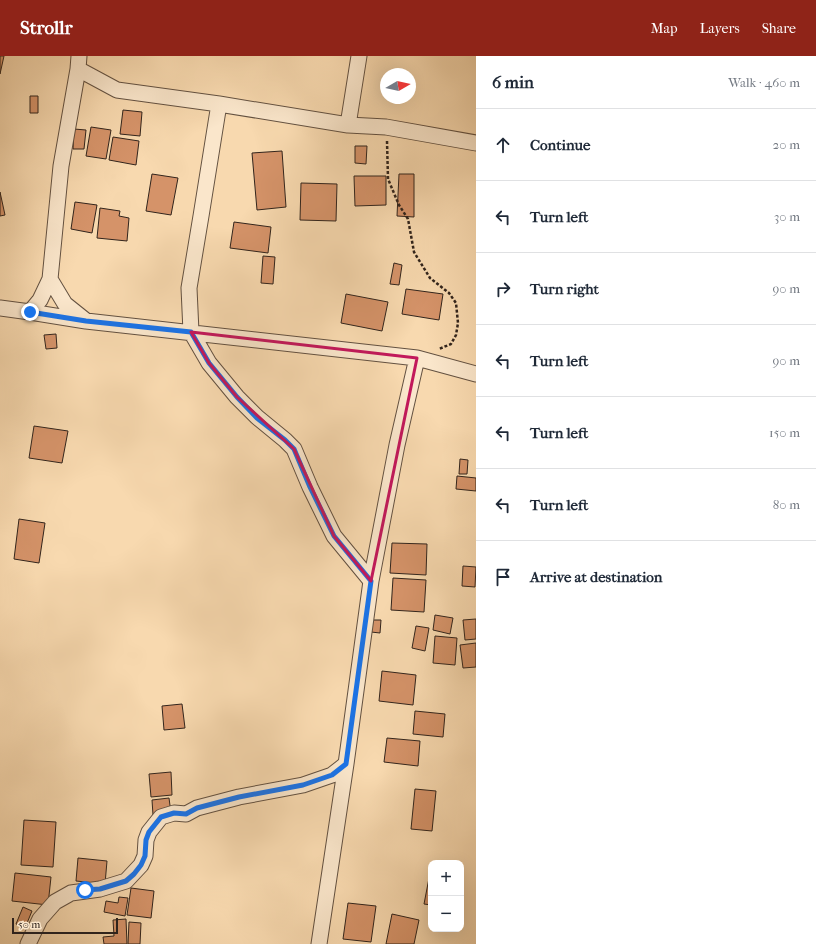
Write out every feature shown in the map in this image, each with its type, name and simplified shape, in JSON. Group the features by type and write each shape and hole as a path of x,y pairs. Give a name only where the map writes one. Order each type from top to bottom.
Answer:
{"street":[{"path":"348,125 359,56"},
{"path":"30,312 40,300 50,279 61,166 79,62 117,90 219,104 348,125 386,127 476,143"},
{"path":"219,104 202,216 189,288 191,332 209,363 237,397 257,418 294,449 310,487 334,536 371,581"},
{"path":"50,279 65,304 86,321"},
{"path":"0,308 86,321 417,358 476,374"},
{"path":"319,944 346,764 371,581 397,446 417,358"},
{"path":"28,944 40,919 55,902 71,893 100,889 126,881 130,878 141,865 145,856 146,840 149,832 161,817 174,813 186,814 197,808 239,797 303,785 332,775 346,764"}],"path":[{"path":"386,127 388,179 399,205 408,219 414,252 430,278 449,293 456,303 458,323 456,335 451,344 437,350"}],"highlighted area":[{"path":"191,332 417,358 371,581 334,536 294,449 237,397 209,363"}],"building":[{"path":"0,56 4,56 0,74"},
{"path":"30,96 38,96 38,113 30,113"},
{"path":"123,110 142,112 140,136 120,134"},
{"path":"91,127 111,130 106,159 86,156"},
{"path":"74,129 86,130 84,149 73,149"},
{"path":"113,137 139,141 136,165 109,160"},
{"path":"355,146 367,146 366,164 355,163"},
{"path":"282,151 286,207 257,210 252,153"},
{"path":"152,174 178,178 171,215 146,211"},
{"path":"399,174 414,174 414,217 397,216"},
{"path":"354,176 386,176 386,205 355,206"},
{"path":"301,183 337,184 336,221 300,220"},
{"path":"0,192 5,215 0,216"},
{"path":"75,202 97,205 92,233 71,229"},
{"path":"100,208 120,211 119,216 129,218 127,241 97,238"},
{"path":"234,222 271,227 268,253 230,248"},
{"path":"263,256 275,257 273,284 261,283"},
{"path":"394,263 402,265 399,285 390,284"},
{"path":"406,289 443,294 439,320 402,314"},
{"path":"346,294 388,302 382,331 341,323"},
{"path":"56,334 57,348 46,349 44,335"},
{"path":"34,426 68,431 62,463 29,458"},
{"path":"460,459 468,460 467,474 459,474"},
{"path":"457,476 476,478 476,491 456,489"},
{"path":"19,519 45,523 39,563 14,559"},
{"path":"392,543 427,544 426,575 390,573"},
{"path":"463,566 476,567 475,587 462,586"},
{"path":"393,578 426,580 424,612 391,610"},
{"path":"435,615 453,618 450,634 433,630"},
{"path":"476,619 476,639 465,640 463,620"},
{"path":"372,620 381,620 380,633 371,632"},
{"path":"416,626 429,628 425,651 412,648"},
{"path":"435,636 457,638 455,665 433,663"},
{"path":"476,643 476,667 463,668 460,645"},
{"path":"382,671 416,675 413,705 379,701"},
{"path":"182,704 185,728 164,730 162,706"},
{"path":"415,711 445,714 443,737 413,734"},
{"path":"387,738 420,741 418,766 384,762"},
{"path":"171,772 172,795 151,797 149,774"},
{"path":"415,789 436,791 432,831 411,829"},
{"path":"169,798 171,813 153,815 152,800"},
{"path":"24,820 56,822 53,867 21,865"},
{"path":"78,858 107,861 105,884 76,881"},
{"path":"15,873 51,877 48,905 12,901"},
{"path":"428,883 428,905 424,904"},
{"path":"131,888 154,891 151,918 127,915"},
{"path":"119,897 128,898 125,916 104,912 106,901 118,903"},
{"path":"348,903 376,906 371,942 343,939"},
{"path":"23,907 32,911 25,928 16,924"},
{"path":"392,914 419,920 414,944 386,944"},
{"path":"126,919 127,944 104,944 103,937 114,936 113,920"},
{"path":"129,922 141,923 140,944 128,944"}],"route":[{"path":"30,312 86,321 191,332 209,363 237,397 257,418 294,449 310,487 334,536 371,581 346,764 332,775 303,785 239,797 197,808 186,814 174,813 161,817 149,832 146,840 145,856 141,865 134,874 126,881 100,889 85,890"}]}
